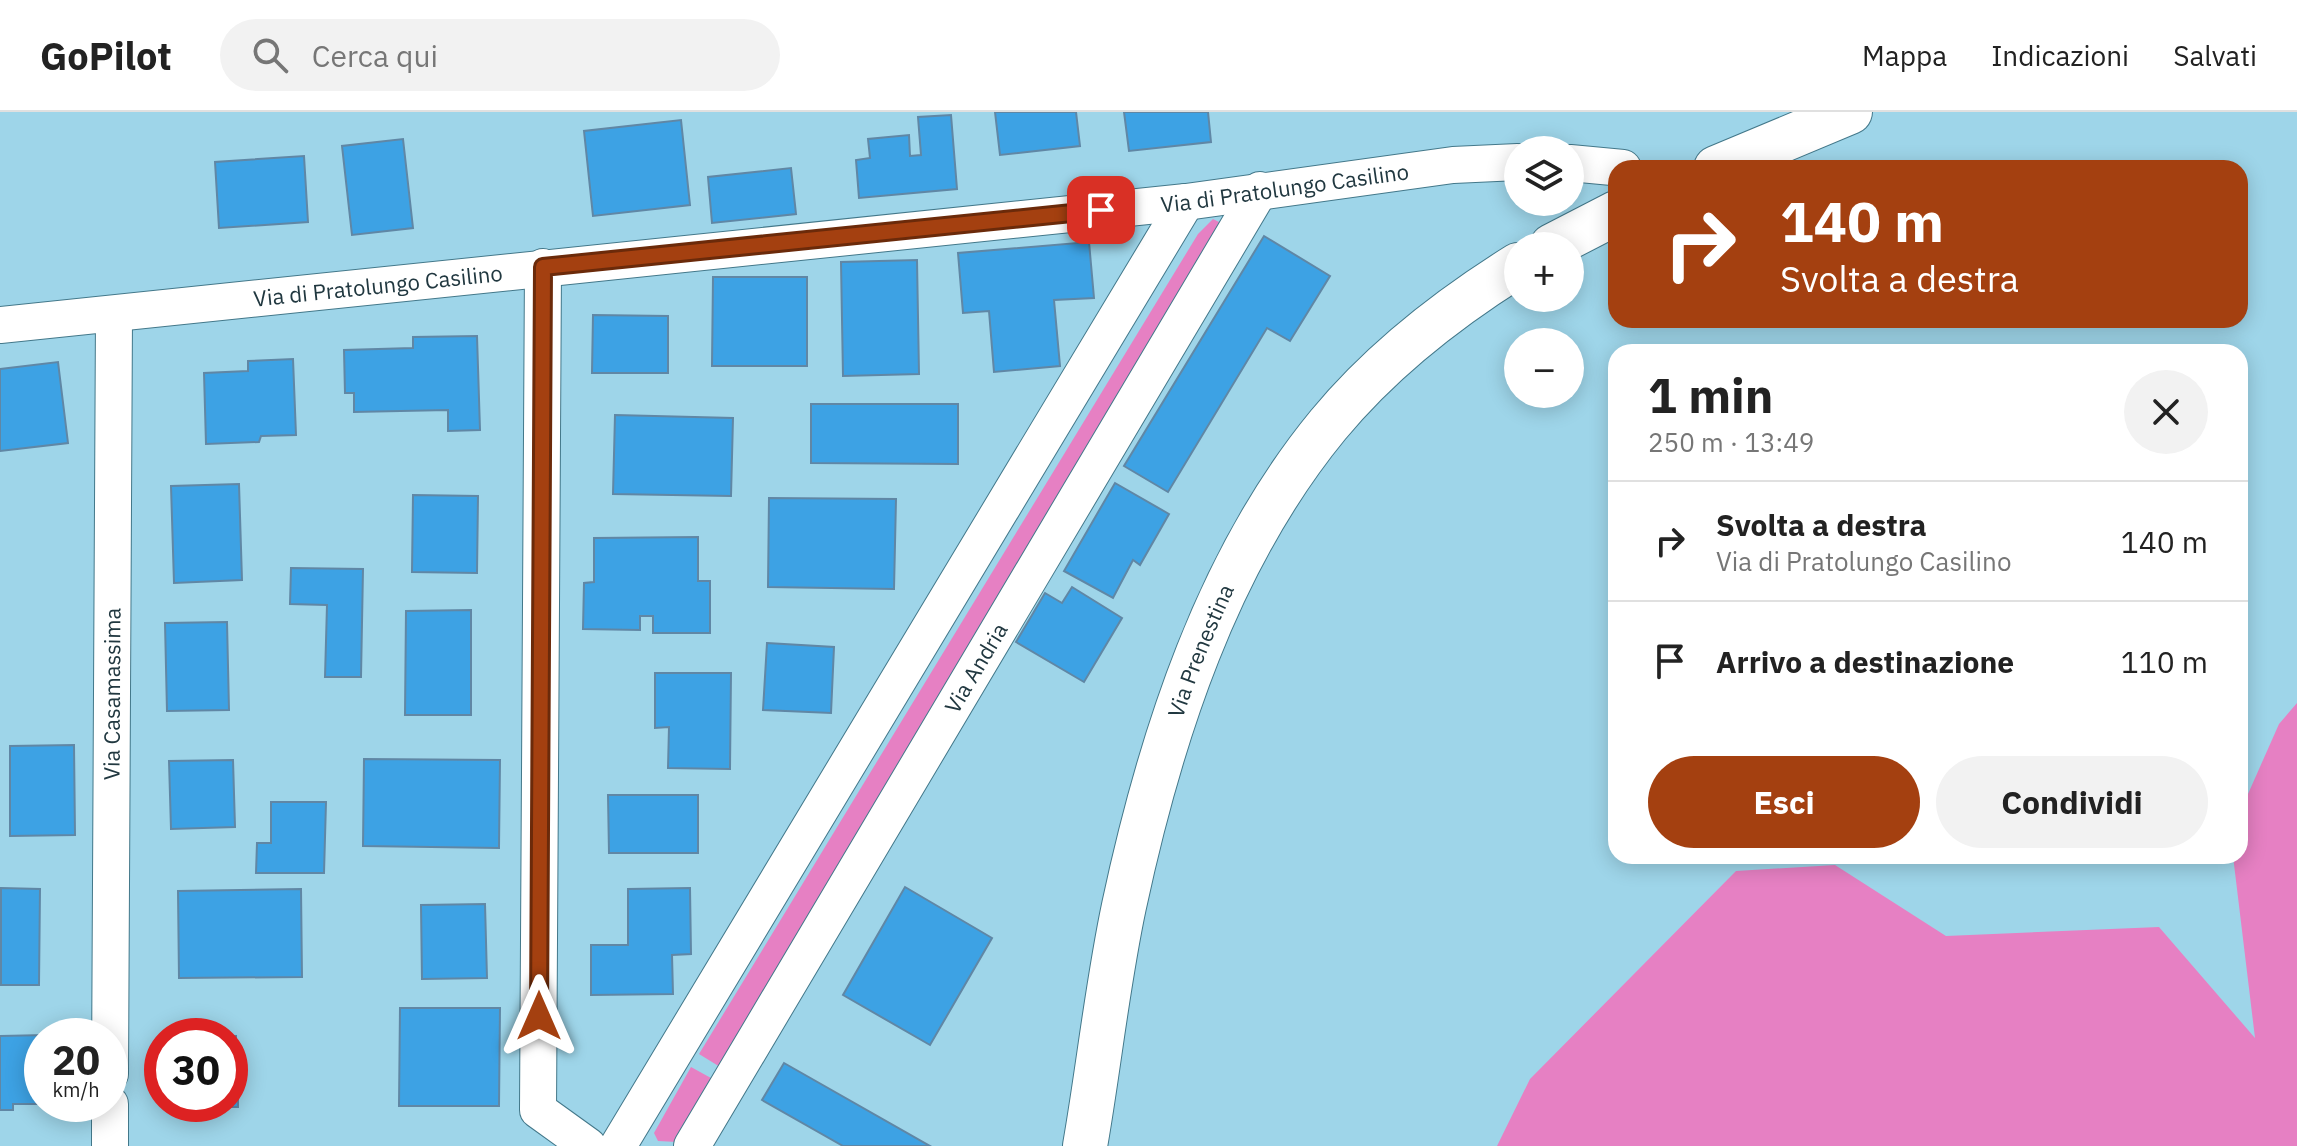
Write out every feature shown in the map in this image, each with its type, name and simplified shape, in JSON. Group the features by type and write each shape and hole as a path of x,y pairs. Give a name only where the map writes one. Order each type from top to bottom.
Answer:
{"main road":[{"path":"1735,160 1850,112"},
{"path":"1579,232 1608,217"},
{"name":"Via Prenestina","path":"1085,1146 1121,923 1142,830 1171,728 1219,606 1282,489 1344,407 1417,338 1504,275"}],"street":[{"name":"Via di Pratolungo Casilino","path":"0,325 1186,202 1453,165 1504,163"},
{"path":"1584,164 1608,167"},
{"name":"Via Andria","path":"692,1146 1260,190"},
{"path":"618,1146 1186,202"},
{"path":"543,267 538,1110 588,1146"},
{"name":"Via Casamassima","path":"110,1018 114,315"},
{"path":"110,1122 110,1146"}],"shaded area":[{"path":"1213,219 1225,225 725,1070 699,1054 1198,234"},
{"path":"2297,703 2297,1146 1497,1146 1530,1079 1736,871 1835,865 1946,936 2159,927 2255,1038 2234,864 2248,864 2248,794 2279,724"},
{"path":"691,1067 720,1083 677,1142 658,1141 654,1133"}],"building":[{"path":"995,112 1076,112 1080,146 1000,155"},
{"path":"1124,112 1208,112 1211,142 1129,151"},
{"path":"951,115 957,189 859,198 856,160 870,158 868,139 909,135 910,156 921,155 918,117"},
{"path":"681,120 690,205 593,216 584,131"},
{"path":"403,139 413,228 352,235 342,146"},
{"path":"304,156 308,222 219,228 215,162"},
{"path":"791,168 796,214 712,223 708,177"},
{"path":"1264,236 1330,276 1290,341 1267,328 1168,492 1124,466"},
{"path":"1089,242 1094,298 1054,300 1060,366 994,372 989,311 963,313 958,253"},
{"path":"917,260 919,374 843,376 841,262"},
{"path":"713,277 807,277 807,366 712,366"},
{"path":"593,315 668,316 668,373 592,373"},
{"path":"477,336 480,430 448,431 448,410 354,412 354,393 345,393 344,350 413,348 413,337"},
{"path":"293,359 296,435 261,436 259,442 206,444 204,373 248,371 248,361"},
{"path":"58,362 68,443 0,451 0,369"},
{"path":"811,404 958,404 958,464 811,463"},
{"path":"615,415 733,418 731,496 613,494"},
{"path":"1115,483 1169,514 1140,565 1133,560 1113,598 1064,571"},
{"path":"239,484 242,580 174,583 171,486"},
{"path":"413,495 478,496 477,573 412,572"},
{"path":"769,498 896,499 894,589 768,587"},
{"path":"698,537 698,581 710,581 710,633 653,633 653,616 640,616 640,630 583,629 584,583 594,582 594,538"},
{"path":"291,568 363,569 361,677 325,677 327,605 290,604"},
{"path":"1072,587 1122,618 1084,682 1016,642 1045,593 1062,603"},
{"path":"471,610 471,715 405,715 406,611"},
{"path":"227,622 229,710 167,711 165,623"},
{"path":"767,643 834,647 831,713 763,710"},
{"path":"655,673 731,673 730,769 668,768 669,727 655,728"},
{"path":"74,745 75,835 10,836 10,746"},
{"path":"364,759 500,760 499,848 363,846"},
{"path":"233,760 235,827 171,829 169,761"},
{"path":"608,795 698,795 698,853 609,853"},
{"path":"271,802 326,802 324,873 256,873 257,843 271,843"},
{"path":"905,887 992,938 930,1045 843,995"},
{"path":"1,888 40,889 39,985 1,985"},
{"path":"690,888 691,954 672,955 673,994 591,995 591,945 628,945 628,889"},
{"path":"301,889 302,977 179,978 178,891"},
{"path":"485,904 487,978 422,979 421,905"},
{"path":"400,1008 500,1008 499,1106 399,1106"},
{"path":"24,1035 24,1104 13,1104 13,1110 0,1110 0,1036"},
{"path":"784,1063 930,1146 843,1146 762,1100"}],"route":[{"path":"539,1016 543,267 1101,210"}]}
